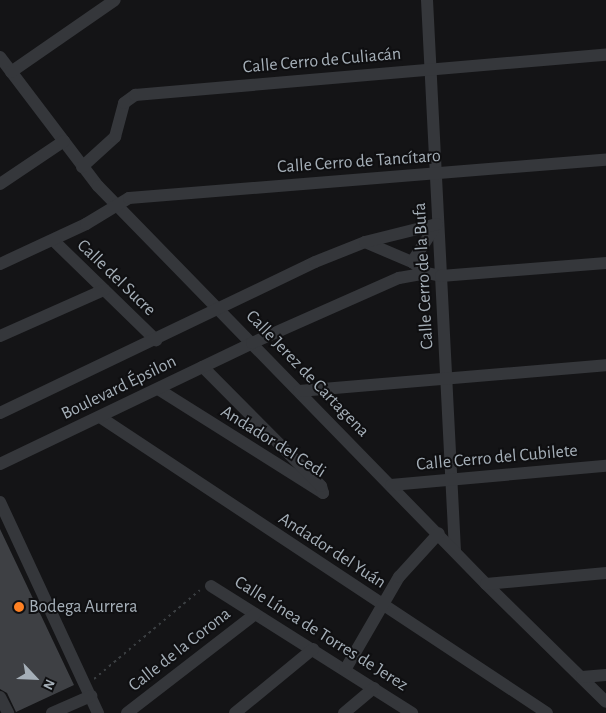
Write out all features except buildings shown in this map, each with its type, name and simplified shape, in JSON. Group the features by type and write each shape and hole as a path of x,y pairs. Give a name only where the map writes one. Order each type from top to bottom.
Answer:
{"street":[{"path":"11,72 115,0"},
{"name":"Calle Cerro de la Bufa","path":"428,0 449,479 455,550"},
{"name":"Calle Cerro de Culiacán","path":"82,166 115,137 124,103 135,95 432,68 606,55"},
{"name":"Calle Jerez de Cartagena","path":"0,57 82,166 116,205 439,533 486,584 606,702"},
{"path":"1,181 64,141"},
{"name":"Calle Cerro de Tancítaro","path":"0,264 53,240 116,205 140,196 606,160"},
{"path":"412,262 437,224"},
{"name":"Boulevard Épsilon","path":"0,412 156,340 315,262 365,242 437,224"},
{"name":"Calle del Sucre","path":"53,240 156,340"},
{"path":"365,242 412,262 427,273 441,276 606,263"},
{"name":"Boulevard Épsilon","path":"0,464 100,418 252,343 378,286 427,273"},
{"path":"0,336 104,290"},
{"path":"298,391 606,365"},
{"name":"Andador del Cedi","path":"158,390 323,494 321,486 203,367"},
{"name":"Andador del Yuán","path":"100,418 547,713"},
{"name":"Calle Cerro del Cubilete","path":"391,485 606,466"},
{"path":"0,502 98,713"},
{"path":"345,670 399,576 439,533"},
{"path":"486,584 606,573"},
{"name":"Calle Línea de Torres de Jerez","path":"211,586 412,713"},
{"name":"Calle de la Corona","path":"127,713 255,614"},
{"path":"235,713 313,649"},
{"path":"582,677 606,676"},
{"path":"344,713 374,688"},
{"path":"52,713 89,691"},
{"path":"0,697 8,713"}],"path":[{"path":"89,691 199,591 211,586"}],"place":[{"name":"Bodega Aurrera","path":"19,607"}]}
